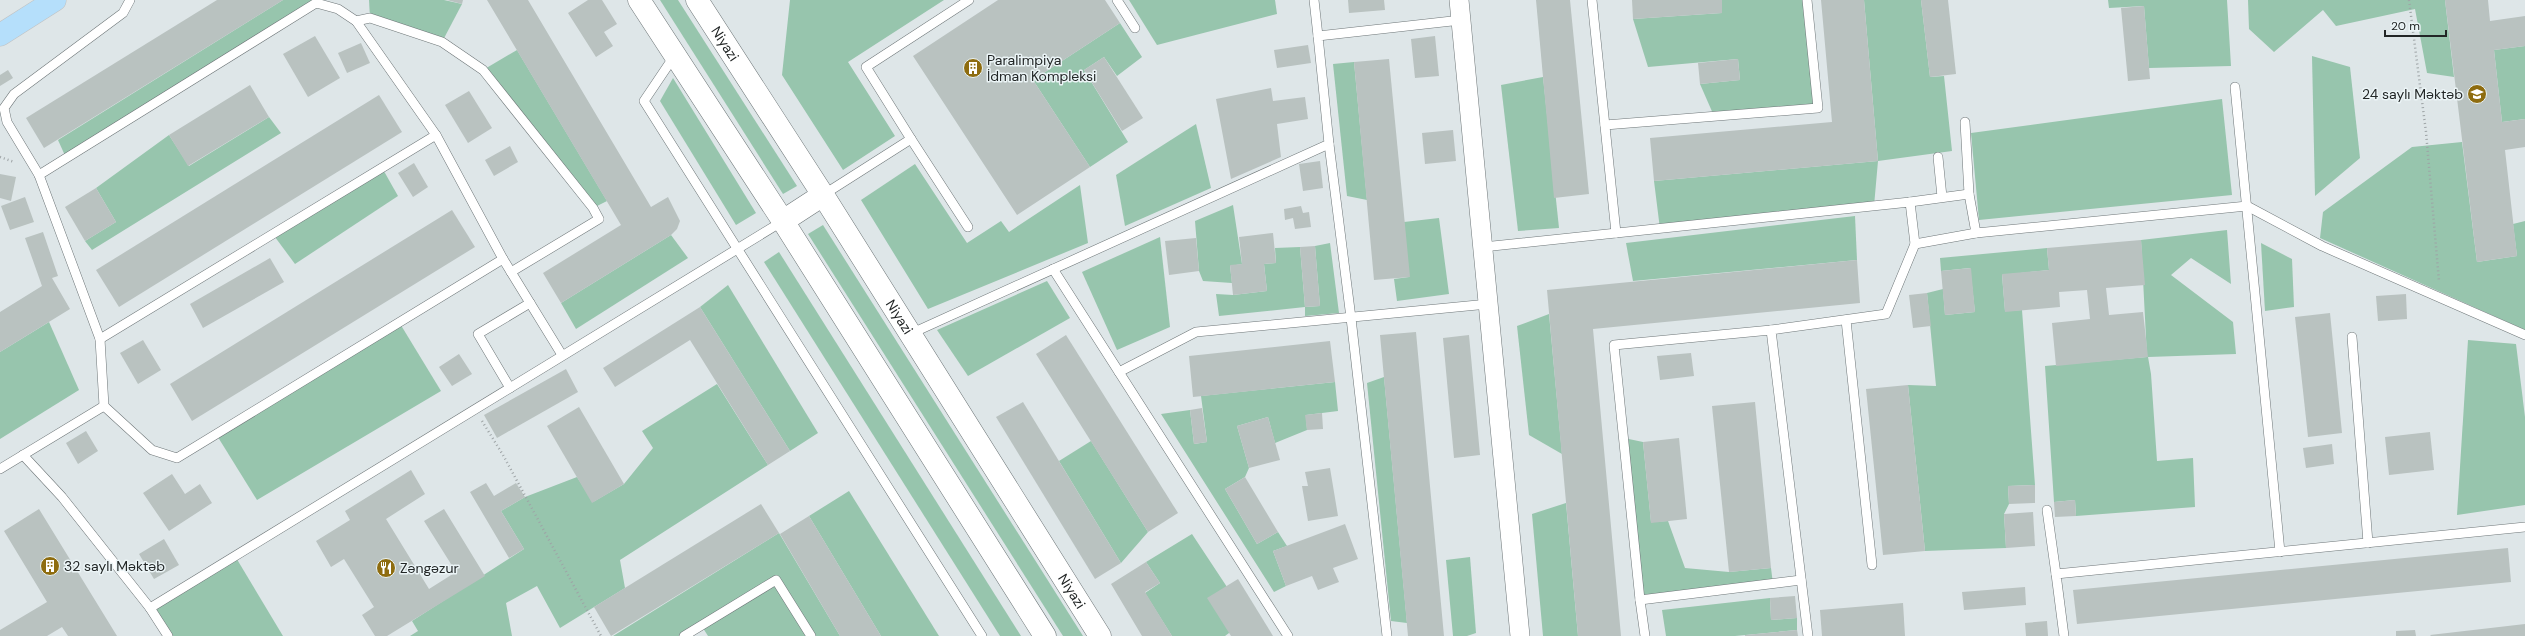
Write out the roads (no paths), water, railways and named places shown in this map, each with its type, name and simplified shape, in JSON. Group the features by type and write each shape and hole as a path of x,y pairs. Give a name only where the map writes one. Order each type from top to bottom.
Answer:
{"main road":[{"path":"0,35 55,0"},
{"path":"640,0 783,221 1045,636"},
{"name":"Niyazi","path":"697,0 823,195 1100,636"},
{"path":"783,221 823,195"}],"street":[{"path":"1459,0 1520,636"}],"lane":[{"path":"130,0 123,13 14,94 4,108 4,125 39,175 100,339 104,406 152,450 177,458 503,259"},
{"path":"968,227 866,67 969,0"},
{"path":"1117,0 1135,28"},
{"path":"1314,0 1329,144 1352,318 1386,636"},
{"path":"1592,0 1616,233"},
{"path":"1605,125 1818,108 1807,0"},
{"path":"39,175 316,3 338,9 356,21 436,135 503,259 562,355"},
{"path":"356,21 370,18 442,42 483,70 596,214 599,219 511,272"},
{"path":"1318,36 1461,20"},
{"path":"675,55 644,101 982,636"},
{"path":"2235,86 2280,552"},
{"path":"1965,122 1969,194 1976,233"},
{"path":"100,339 436,135"},
{"path":"823,195 911,139"},
{"path":"910,334 1329,144"},
{"path":"1938,157 1942,197"},
{"path":"1483,247 1910,202 1969,194"},
{"path":"1645,636 1614,345 1771,330 1886,314 1915,244 1910,202"},
{"path":"1915,244 1976,233 2247,206 2322,246 2525,335"},
{"path":"150,608 475,410 562,355 738,250 783,221"},
{"path":"1053,269 1288,636"},
{"path":"510,388 478,334 530,303"},
{"path":"1119,372 1196,332 1488,304"},
{"path":"1846,320 1872,565"},
{"path":"1771,330 1808,636"},
{"path":"2352,337 2368,543"},
{"path":"0,469 104,406"},
{"path":"23,456 100,542 150,608 168,636"},
{"path":"2047,510 2064,636"},
{"path":"2056,574 2525,527"},
{"path":"684,636 776,580 811,636"},
{"path":"1640,600 1801,580"}],"place":[{"name":"Paralimpiya İdman Kompleksi","path":"973,68"},
{"name":"24 saylı Məktəb","path":"2477,94"},
{"name":"32 saylı Məktəb","path":"50,566"},
{"name":"Zəngəzur","path":"386,568"}]}
